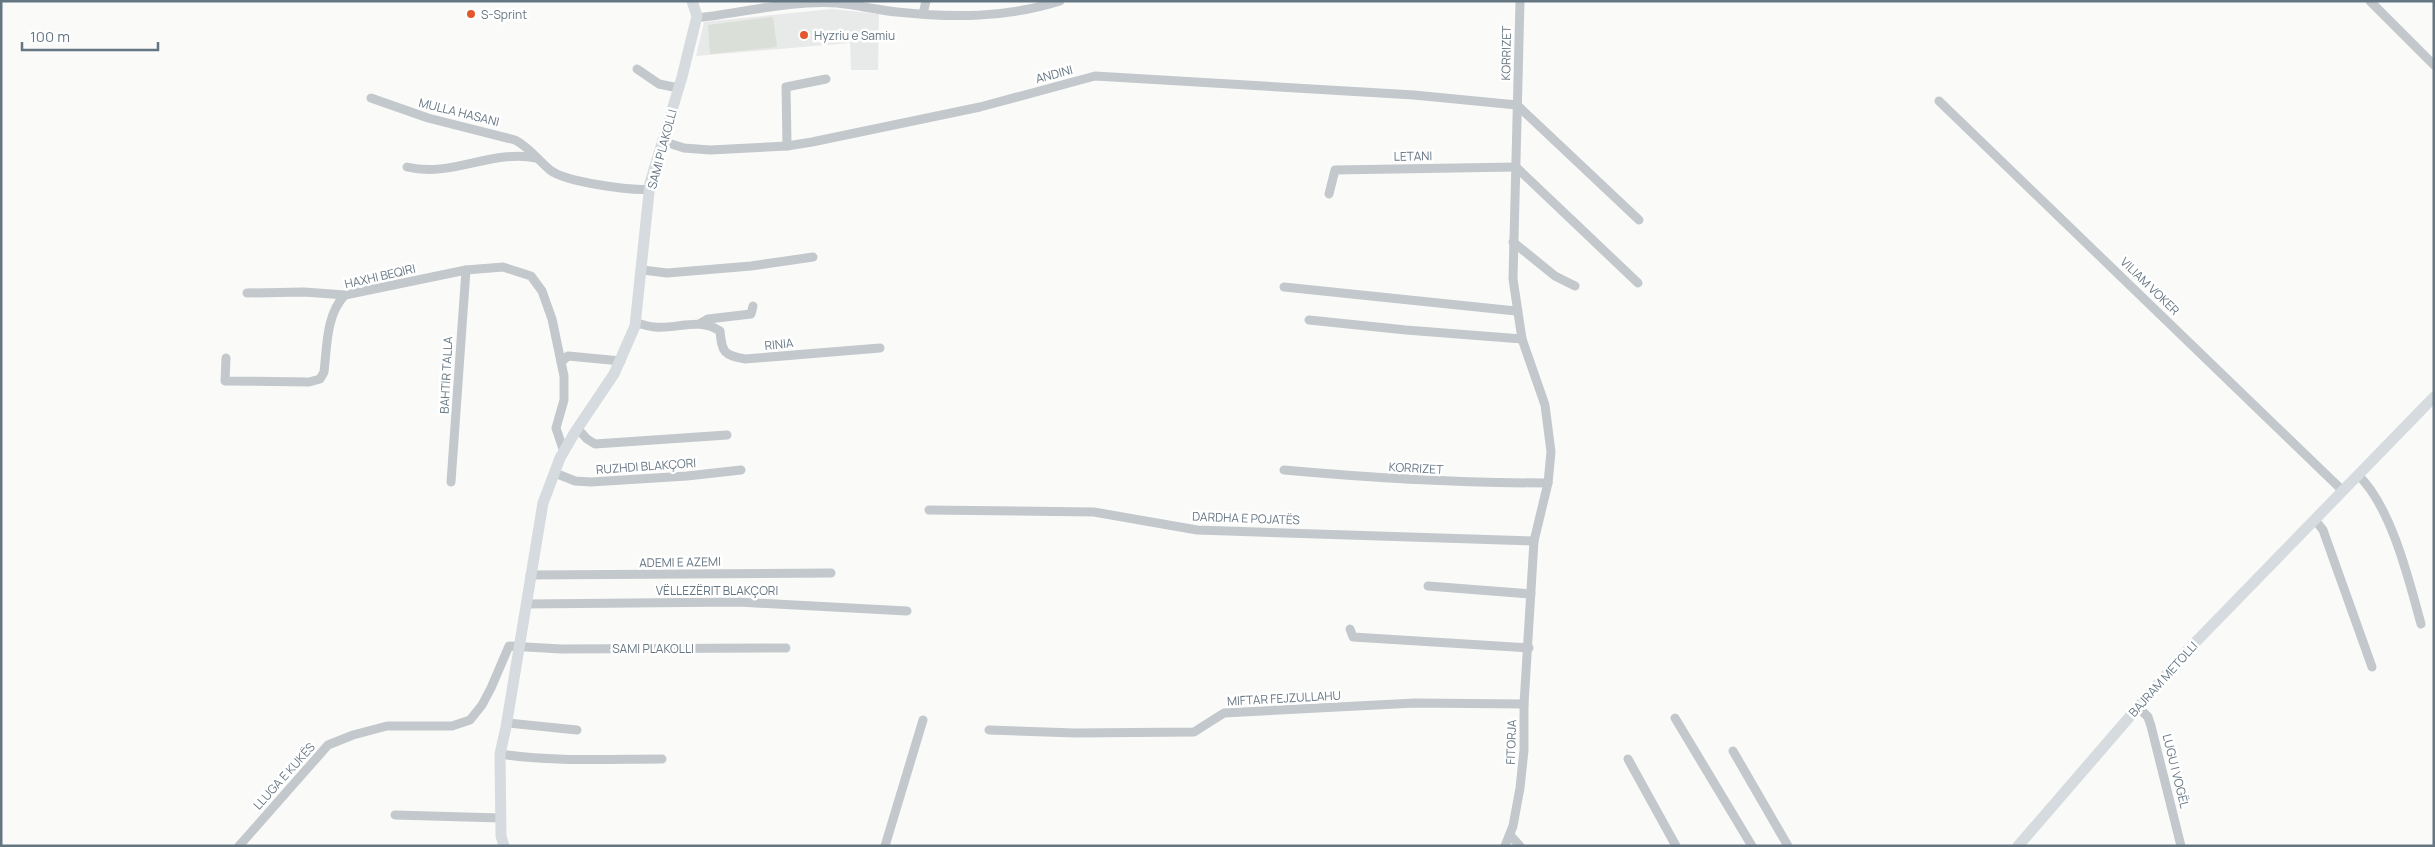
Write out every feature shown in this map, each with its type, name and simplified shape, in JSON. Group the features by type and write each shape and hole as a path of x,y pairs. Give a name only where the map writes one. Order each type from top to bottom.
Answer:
{"street":[{"name":"SAMI PLAKOLLI","path":"504,846 501,818 500,754 507,723 543,503 564,452 577,428 614,374 636,323 650,189 696,18 692,1"},
{"path":"923,14 926,1"},
{"path":"696,18 800,4 838,2 923,14 969,17 1001,15 1060,1"},
{"name":"KORRIZET","path":"1520,1 1513,279 1516,311 1522,339 1545,405 1551,452 1548,483 1534,540"},
{"path":"2370,1 2434,65"},
{"path":"637,69 659,84 678,88"},
{"name":"ANDINI","path":"662,141 684,148 701,149 787,146 916,122 1095,76 1333,92 1414,95 1517,105"},
{"path":"787,146 786,87 826,79"},
{"name":"MULLA HASANI","path":"371,98 428,118 515,140 524,144 536,158 558,174 634,191 650,189"},
{"name":"VILIAM VOKER","path":"1939,101 2342,491"},
{"path":"1517,105 1639,220"},
{"path":"406,166 430,171 510,156 536,158"},
{"path":"1516,167 1638,283"},
{"name":"LETANI","path":"1329,194 1336,170 1516,167"},
{"path":"1513,242 1555,276 1575,286"},
{"path":"643,270 668,273 751,266 812,257"},
{"name":"HAXHI BEQIRI","path":"226,358 225,381 309,382 320,379 324,372 332,315 336,304 345,295 466,270 503,267 531,276 542,291 552,319 565,389 556,428 564,452"},
{"name":"BAHTIR TALLA","path":"451,482 466,270"},
{"path":"1284,286 1516,311"},
{"path":"247,293 304,292 345,295"},
{"path":"636,323 655,327 701,323 708,318 751,314 753,306"},
{"path":"1309,320 1522,339"},
{"name":"RINIA","path":"701,323 720,331 722,349 728,355 745,359 880,348"},
{"path":"561,362 568,356 621,361"},
{"name":"BAJRAM METOLLI","path":"2018,846 2183,655 2434,397"},
{"path":"577,428 587,439 595,444 727,435"},
{"name":"RUZHDI BLAKÇORI","path":"554,474 575,481 591,482 687,476 741,470"},
{"name":"KORRIZET","path":"1284,470 1377,478 1479,483 1548,483"},
{"path":"2358,475 2375,494 2411,585 2421,624"},
{"name":"DARDHA E POJATËS","path":"928,510 1094,512 1197,530 1534,540"},
{"path":"2315,520 2323,530 2372,667"},
{"name":"FITORJA","path":"1504,846 1510,835 1520,788 1524,750 1524,704 1529,648 1534,540"},
{"name":"ADEMI E AZEMI","path":"530,575 831,573"},
{"path":"1428,586 1531,594"},
{"name":"VËLLEZËRIT BLAKÇORI","path":"526,604 756,602 907,611"},
{"path":"1350,629 1353,637 1529,648"},
{"name":"LLUGA E KUKËS","path":"239,846 328,745 353,735 387,726 452,726 470,720 482,705 491,688 509,646 519,646"},
{"name":"SAMI PLAKOLLI","path":"519,646 560,649 786,648"},
{"name":"MIFTAR FEJZULLAHU","path":"990,730 1076,733 1194,732 1224,713 1415,703 1524,704"},
{"name":"LUGU I VOGËL","path":"2138,707 2148,717 2151,726 2181,846"},
{"path":"1675,718 1752,846"},
{"path":"885,846 923,720"},
{"path":"507,723 577,730"},
{"path":"1733,751 1788,846"},
{"path":"500,754 525,758 662,759"},
{"path":"1628,759 1676,846"},
{"path":"395,815 501,818"},
{"path":"1510,835 1520,846"}],"shaded area":[{"path":"832,9 879,14 878,70 851,70 850,43 696,56 704,22"},
{"path":"773,17 777,47 710,54 708,25"}],"place":[{"name":"S-Sprint","path":"471,14"},
{"name":"Hyzriu e Samiu","path":"804,35"}]}
